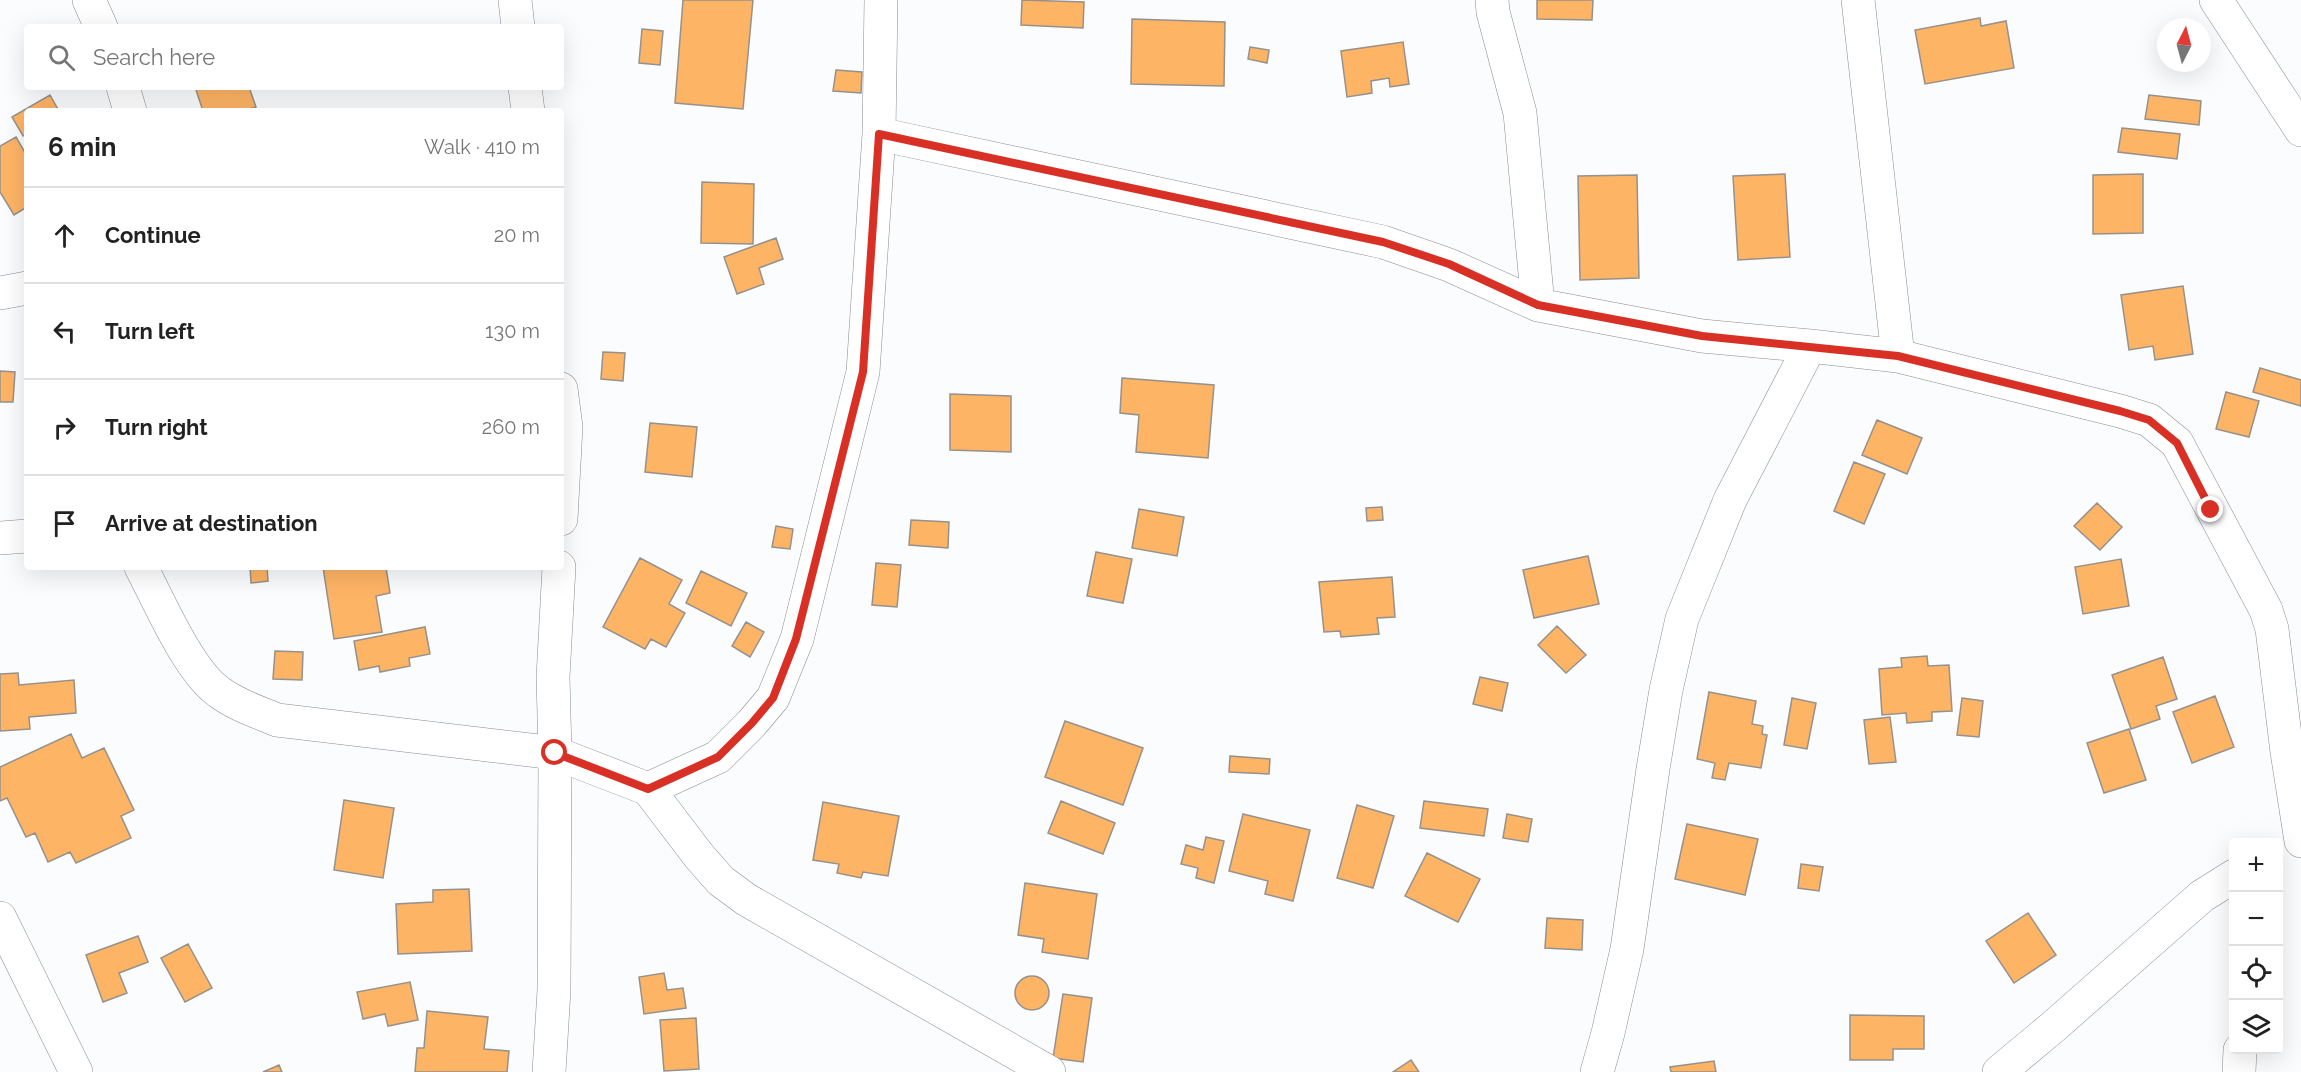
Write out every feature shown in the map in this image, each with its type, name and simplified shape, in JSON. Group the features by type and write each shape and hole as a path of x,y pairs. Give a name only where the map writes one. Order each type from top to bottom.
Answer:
{"street":[{"path":"89,0 100,24"},
{"path":"514,0 518,24"},
{"path":"648,789 718,757 739,737 773,698 796,639 863,372 879,134 881,0"},
{"path":"1492,0 1493,12 1520,112 1538,305"},
{"path":"1858,0 1898,356"},
{"path":"2216,0 2301,130"},
{"path":"124,90 129,108"},
{"path":"525,90 528,108"},
{"path":"879,134 1383,242 1449,264 1538,305 1702,336 1898,356 2149,420 2177,443 2269,620 2301,841"},
{"path":"0,293 24,289"},
{"path":"1597,1072 1627,949 1666,690 1682,619 1730,500 1810,346"},
{"path":"0,538 24,536"},
{"path":"143,570 189,659 218,692 247,708 278,720 555,753 648,789 721,881 747,900 1049,1072"},
{"path":"549,1072 554,990 553,677 559,570"},
{"path":"2283,853 2301,848"},
{"path":"1999,1072 2053,1028 2202,896 2229,879"},
{"path":"0,918 76,1072"},
{"path":"2239,1072 2240,1054"}],"building":[{"path":"683,0 753,0 743,109 675,103"},
{"path":"1022,0 1084,2 1083,28 1021,25"},
{"path":"1537,0 1593,0 1592,20 1537,19"},
{"path":"1980,18 1981,26 2006,21 2014,68 1925,84 1915,30"},
{"path":"1132,19 1225,22 1224,86 1131,84"},
{"path":"642,29 663,31 660,65 639,63"},
{"path":"1403,42 1409,84 1390,87 1389,78 1371,81 1372,93 1347,97 1341,51"},
{"path":"1250,47 1269,50 1267,63 1248,59"},
{"path":"836,70 862,72 861,93 833,91"},
{"path":"196,90 250,90 256,107 253,108 202,108"},
{"path":"50,95 57,108 28,108"},
{"path":"2149,95 2201,101 2199,125 2145,119"},
{"path":"24,110 23,136 12,117"},
{"path":"2122,128 2180,134 2177,159 2118,152"},
{"path":"16,137 24,151 24,209 14,215 0,192 0,146"},
{"path":"1785,174 1790,257 1738,260 1733,176"},
{"path":"2143,174 2143,233 2093,234 2093,175"},
{"path":"1637,175 1639,278 1580,280 1578,176"},
{"path":"702,182 754,184 753,244 701,243"},
{"path":"776,238 783,259 759,268 764,284 737,294 724,257"},
{"path":"2183,286 2193,354 2155,360 2153,346 2129,350 2121,295"},
{"path":"603,352 625,353 623,381 601,379"},
{"path":"2260,368 2301,380 2301,406 2253,392"},
{"path":"0,371 15,372 13,402 0,402"},
{"path":"1122,378 1214,385 1208,458 1136,452 1139,415 1120,413"},
{"path":"2226,392 2259,401 2249,437 2216,429"},
{"path":"950,394 1011,396 1011,452 950,450"},
{"path":"1877,420 1922,438 1907,474 1862,455"},
{"path":"650,423 697,427 692,477 645,472"},
{"path":"1854,462 1885,474 1864,524 1834,511"},
{"path":"2097,503 2122,527 2100,550 2074,526"},
{"path":"1382,507 1383,520 1367,521 1366,508"},
{"path":"1139,509 1184,517 1177,556 1132,548"},
{"path":"911,520 949,522 948,548 909,545"},
{"path":"776,526 793,529 790,549 772,547"},
{"path":"1096,552 1132,559 1123,603 1087,596"},
{"path":"1588,556 1599,604 1534,618 1523,570"},
{"path":"640,558 682,580 669,604 685,613 666,647 651,639 645,649 603,627"},
{"path":"2121,559 2129,606 2083,614 2075,567"},
{"path":"876,563 901,565 897,607 872,605"},
{"path":"250,570 267,570 268,581 251,583"},
{"path":"323,570 386,570 390,593 376,596 382,632 334,639"},
{"path":"701,571 747,593 731,626 686,603"},
{"path":"1392,577 1395,617 1377,618 1379,634 1341,637 1340,631 1324,632 1319,582"},
{"path":"746,622 764,632 750,657 732,646"},
{"path":"1557,626 1586,655 1566,673 1538,645"},
{"path":"425,627 430,654 409,658 410,666 380,672 379,666 359,670 354,641"},
{"path":"275,651 303,652 302,680 273,679"},
{"path":"1927,656 1928,666 1949,665 1952,711 1932,712 1932,721 1907,723 1906,713 1882,715 1879,669 1902,667 1901,658"},
{"path":"2163,657 2177,699 2156,706 2160,719 2131,729 2112,675"},
{"path":"18,673 19,685 74,680 76,713 29,717 30,729 0,731 0,674"},
{"path":"1480,677 1508,683 1502,711 1473,704"},
{"path":"1709,692 1756,701 1752,724 1763,726 1762,734 1767,735 1761,768 1729,763 1725,780 1712,778 1715,763 1697,759"},
{"path":"2215,696 2234,747 2192,763 2173,712"},
{"path":"1792,698 1816,703 1807,749 1784,745"},
{"path":"1962,698 1983,701 1979,737 1957,735"},
{"path":"1890,717 1896,762 1869,764 1864,720"},
{"path":"1065,721 1143,748 1123,805 1045,777"},
{"path":"2129,729 2146,780 2104,793 2087,743"},
{"path":"71,734 82,758 104,748 134,810 121,816 131,838 76,863 70,852 48,862 35,833 26,837 7,798 0,801 0,767"},
{"path":"1230,756 1270,759 1269,774 1229,772"},
{"path":"344,800 394,808 383,878 334,870"},
{"path":"1061,801 1115,823 1103,854 1048,833"},
{"path":"1424,801 1488,809 1484,836 1420,828"},
{"path":"823,802 899,816 888,876 863,872 861,878 837,873 839,864 813,860"},
{"path":"1357,805 1394,816 1373,888 1337,878"},
{"path":"1243,814 1310,830 1293,901 1265,894 1268,881 1229,871"},
{"path":"1507,814 1532,819 1528,842 1503,838"},
{"path":"1687,824 1758,839 1745,895 1675,879"},
{"path":"1206,837 1224,841 1214,883 1196,878 1198,868 1181,864 1186,845 1203,850"},
{"path":"1427,853 1480,879 1458,922 1405,896"},
{"path":"1801,864 1823,867 1819,891 1798,888"},
{"path":"1025,883 1097,894 1088,959 1042,952 1044,939 1018,935"},
{"path":"469,889 472,951 398,954 396,904 433,902 433,890"},
{"path":"2028,913 2056,955 2014,983 1986,941"},
{"path":"1547,918 1583,920 1582,950 1545,948"},
{"path":"138,936 148,962 119,973 127,993 103,1002 86,955"},
{"path":"188,944 212,988 185,1002 161,958"},
{"path":"664,973 667,990 683,988 686,1008 644,1014 639,977"},
{"path":"1032,976 1044,981 1049,993 1044,1005 1032,1010 1020,1005 1015,993 1020,981"},
{"path":"410,982 418,1020 388,1026 385,1014 363,1019 357,992"},
{"path":"1063,994 1092,998 1083,1062 1053,1058"},
{"path":"427,1011 488,1017 484,1049 509,1051 507,1072 415,1072 417,1048 424,1048"},
{"path":"1850,1015 1924,1016 1924,1049 1893,1049 1893,1060 1850,1060"},
{"path":"696,1018 699,1069 664,1071 660,1020"},
{"path":"1411,1060 1419,1072 1393,1072"},
{"path":"1714,1061 1716,1072 1671,1072 1670,1067"},
{"path":"279,1065 282,1072 263,1072"}],"route":[{"path":"555,753 648,789 718,757 773,698 796,639 863,372 879,134 1383,242 1449,264 1538,305 1702,336 1898,356 2120,411 2149,420 2177,443 2211,510"}]}
